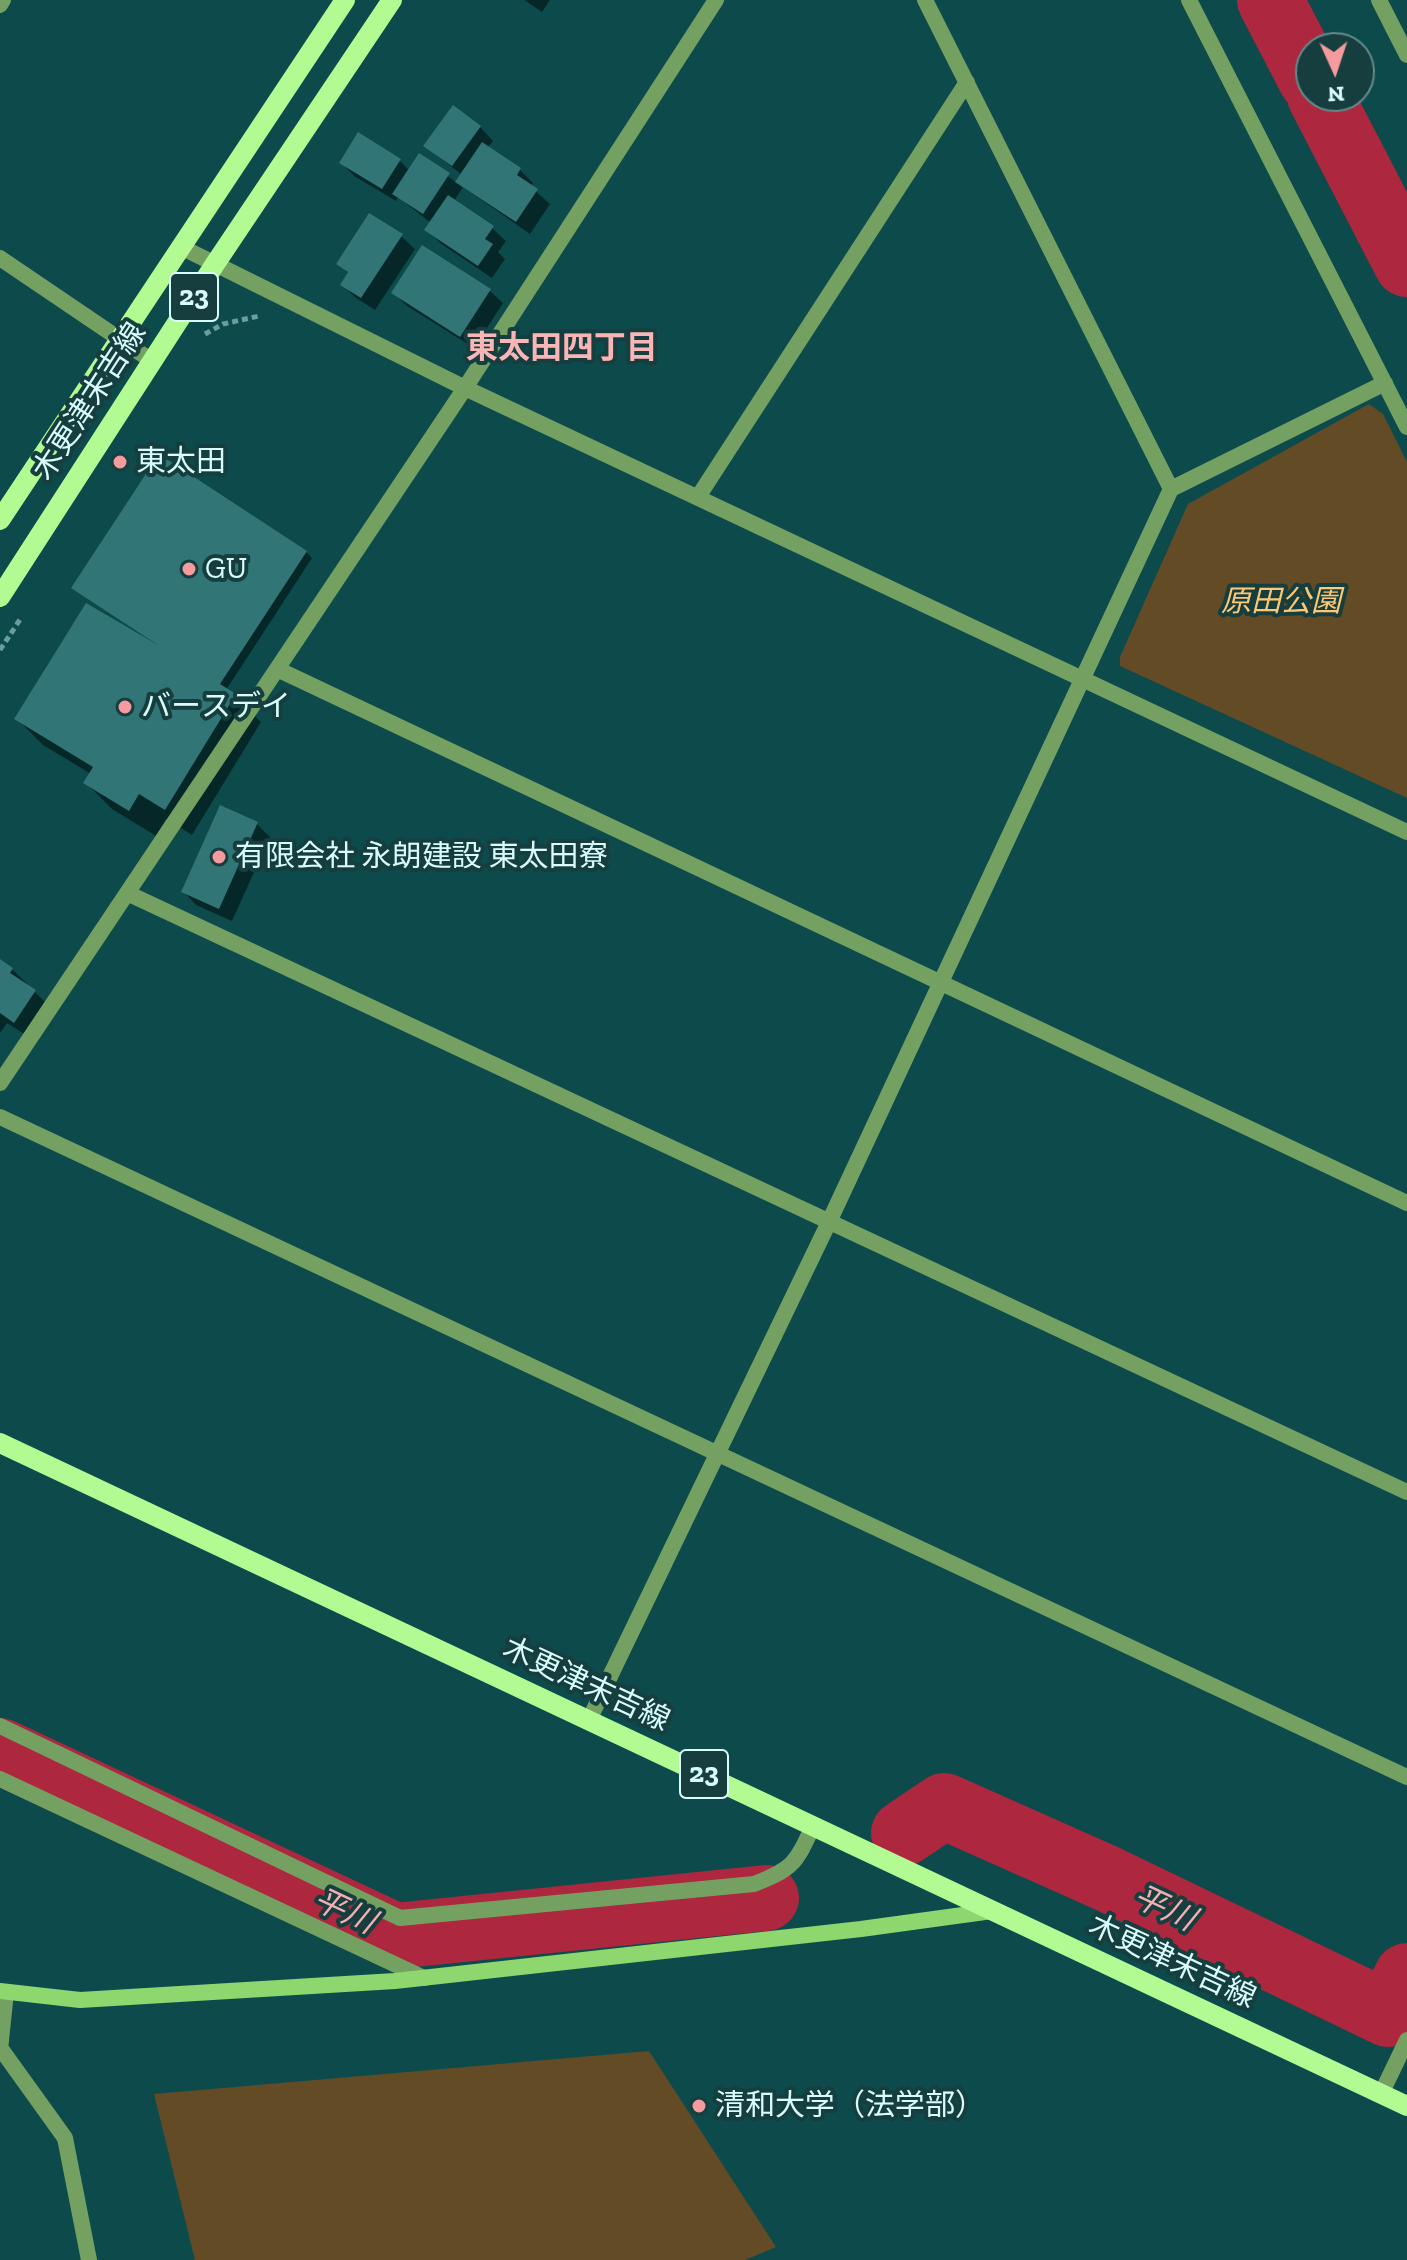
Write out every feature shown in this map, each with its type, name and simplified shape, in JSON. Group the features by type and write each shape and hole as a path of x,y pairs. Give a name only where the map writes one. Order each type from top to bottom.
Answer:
{"main road":[{"name":"木更津末吉線","path":"0,520 345,0"},
{"name":"木更津末吉線","path":"0,597 215,264 392,0"},
{"name":"木更津末吉線","path":"0,1443 1407,2106"}],"street":[{"path":"0,5 3,0"},
{"path":"0,1083 465,388 716,0"},
{"path":"925,0 1171,489"},
{"path":"1189,0 1407,427"},
{"path":"1379,0 1407,55"},
{"path":"698,497 967,82"},
{"path":"181,247 465,388 1407,832"},
{"path":"0,258 152,361"},
{"path":"589,1720 829,1222 1171,489 1385,383"},
{"path":"277,669 1407,1203"},
{"path":"127,893 1407,1492"},
{"path":"0,1117 1407,1777"},
{"path":"0,1726 400,1918 754,1884 777,1875 797,1861 813,1826"},
{"path":"0,1779 424,1978"},
{"path":"89,2260 65,2138 0,2050 3,1991 80,2000 424,1978 903,1924 992,1911"},
{"path":"1381,2094 1407,2040"}],"path":[{"path":"203,335 223,324 267,314"},
{"path":"0,650 25,611"}],"green space":[{"name":"原田公園","path":"1369,404 1383,414 1407,462 1407,798 1120,666 1120,657 1188,504"},
{"path":"649,2051 776,2247 745,2260 195,2260 154,2094"}],"building":[{"path":"453,105 481,126 452,166 423,146"},
{"path":"358,132 401,159 382,189 339,163"},
{"path":"482,142 521,168 517,175 538,189 516,222 455,182"},
{"path":"419,153 450,173 423,214 392,194"},
{"path":"448,195 494,226 485,239 493,244 478,266 424,230"},
{"path":"369,213 403,234 361,298 340,285 348,272 336,264"},
{"path":"422,245 491,289 460,337 391,293"},
{"path":"159,454 307,551 220,684 236,694 165,810 139,794 129,811 83,783 93,767 14,719 86,603 158,645 71,588"},
{"name":"有限会社 永朗建設 東太田寮","path":"220,805 258,822 219,909 181,892"},
{"path":"0,959 13,968 10,973 36,990 14,1023 0,1013"}],"waterway":[{"path":"1270,0 1295,48"},
{"path":"1328,112 1407,264"},
{"name":"平川","path":"0,1751 395,1936 766,1898"},
{"name":"平川","path":"904,1833 944,1806 1106,1878 1388,2014 1407,1976"}],"place":[{"name":"東太田","path":"120,462"},
{"name":"GU","path":"189,569"},
{"name":"バースデイ","path":"125,707"},
{"name":"有限会社 永朗建設 東太田寮","path":"219,857"},
{"name":"清和大学（法学部）","path":"699,2106"}],"district":[{"name":"東太田四丁目","path":"562,349"}]}
